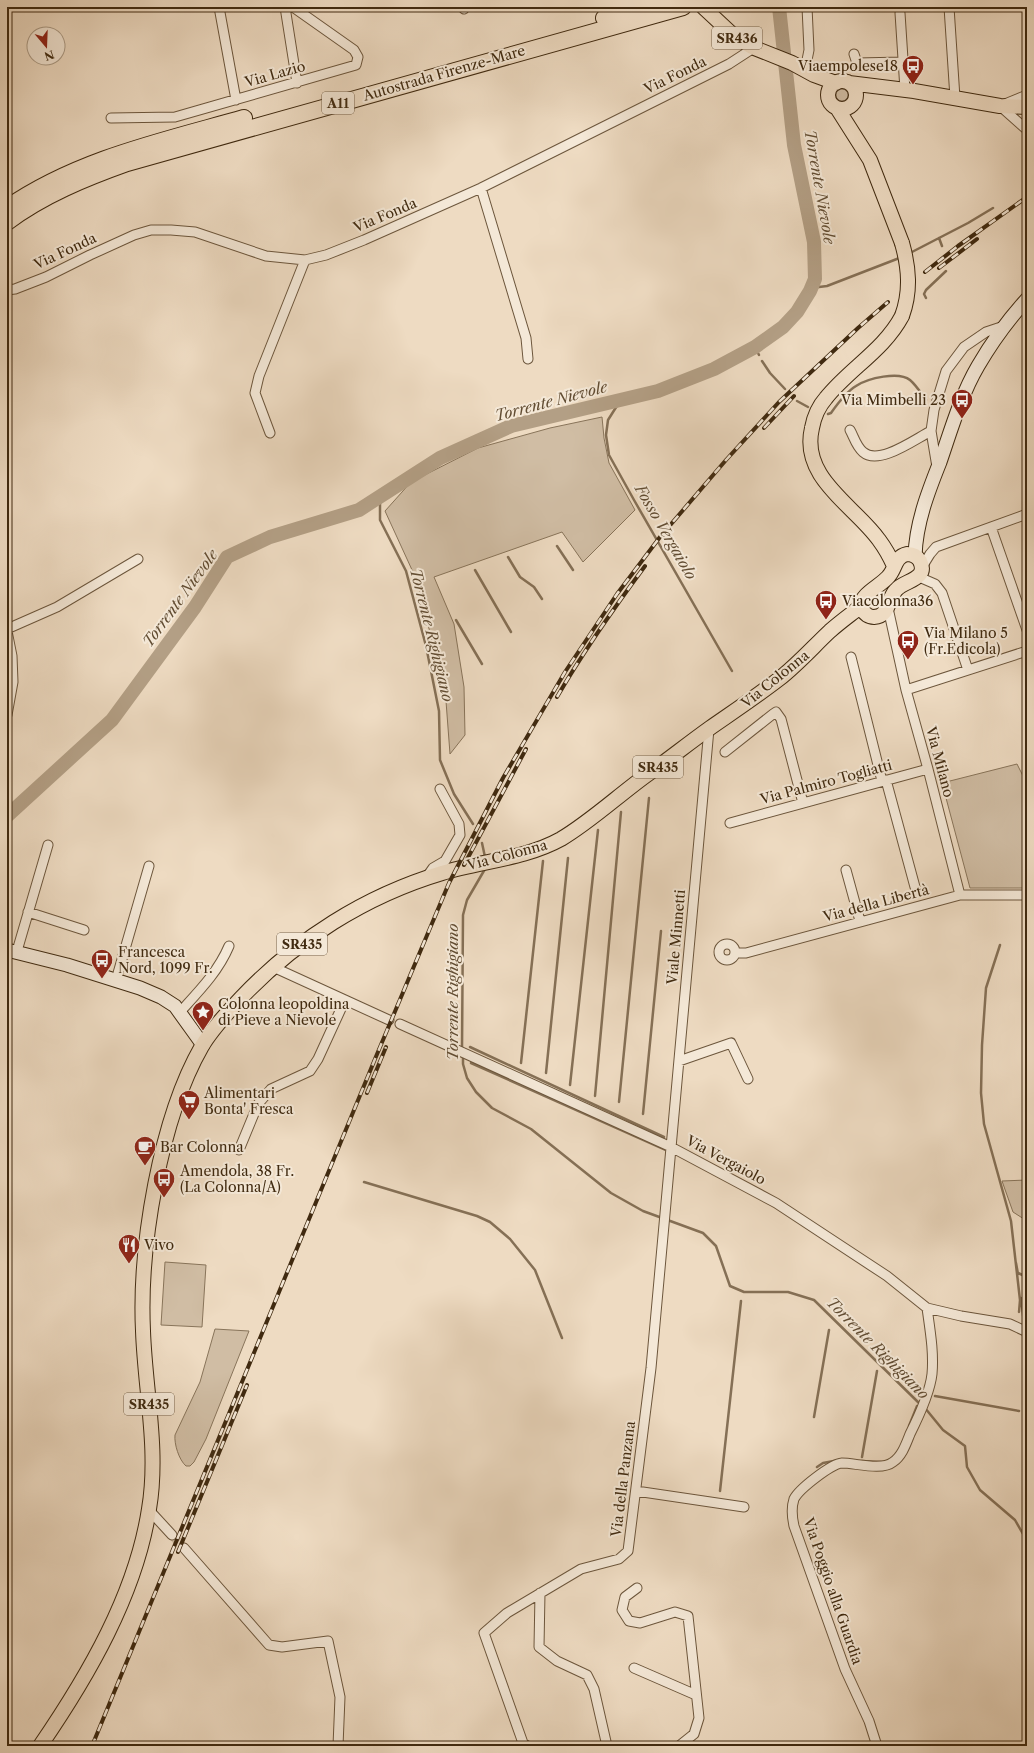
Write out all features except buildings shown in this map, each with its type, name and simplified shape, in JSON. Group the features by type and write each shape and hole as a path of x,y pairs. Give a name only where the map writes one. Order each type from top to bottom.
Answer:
{"highway":[{"name":"Autostrada Firenze-Mare","path":"7,208 50,182 100,160 640,7"},
{"name":"Autostrada Firenze-Mare","path":"7,222 38,202 63,189 95,174 127,163 681,8"}],"main road":[{"name":"SR436","path":"702,7 733,36 752,47 792,63 845,92 870,87 905,90 1000,106 1027,107"},
{"path":"852,129 845,92 831,103 837,108 852,129 870,160 896,226 908,266 909,289 902,316 894,330 882,344 825,399 816,413 811,432 812,455 823,478 832,491 879,539 913,562 891,597 888,608"},
{"name":"SR435","path":"888,608 882,614 868,613 865,596 887,578 897,560 913,562 911,532 922,512 963,398 978,366 1004,326 1027,299"},
{"path":"879,539 894,566"},
{"name":"Via Colonna","path":"203,1045 234,1005 273,967 290,952 328,926 360,906 426,878 446,866 531,852 562,838 777,680 806,656 826,636 868,613"},
{"path":"12,951 116,980 161,997 175,1006 203,1045"},
{"name":"SR435","path":"40,1746 86,1674 126,1590 137,1561 149,1510 152,1450 143,1330 143,1296 147,1249 155,1191 165,1144 177,1104 203,1045"}],"street":[{"path":"219,7 236,100"},
{"path":"286,7 297,83"},
{"name":"Via Lazio","path":"111,118 175,117 356,65 358,57 354,50 292,7"},
{"path":"808,7 809,73"},
{"path":"948,7 955,98"},
{"path":"900,13 905,90"},
{"name":"Via Fonda","path":"7,290 15,289 46,277 102,249 134,235 151,230 195,232 266,256 305,260 326,255 364,240 481,188 729,64 750,52 752,47"},
{"path":"854,54 857,63 903,62"},
{"path":"1027,95 1000,106 1027,130"},
{"path":"481,188 526,338 528,359"},
{"path":"270,433 255,393 259,376 305,260"},
{"path":"937,468 931,431 934,410 946,371 964,347 986,332 1004,326"},
{"path":"850,430 858,447 864,453 873,456 889,454 931,431"},
{"path":"968,670 942,594 935,584 913,562 930,554 936,547 1027,514"},
{"path":"991,527 1027,630"},
{"path":"7,715 12,656 7,630 57,607 138,558"},
{"name":"Via Milano","path":"888,608 906,690 960,895"},
{"path":"868,613 893,636"},
{"path":"906,690 1027,651"},
{"path":"851,657 915,887"},
{"path":"725,752 776,712 781,719 803,803"},
{"name":"Viale Minnetti","path":"671,1147 709,729"},
{"name":"Via Palmiro Togliatti","path":"730,823 928,769"},
{"path":"440,788 460,827 459,838 446,866"},
{"path":"12,951 28,912 48,846"},
{"path":"116,980 149,866"},
{"path":"846,870 860,921"},
{"name":"Via della Libertà","path":"735,953 746,953 960,895 1027,895"},
{"path":"28,912 84,930"},
{"path":"180,1012 212,976 223,960 229,946"},
{"path":"273,967 389,1020"},
{"path":"239,1150 258,1104 271,1089 310,1071 318,1059 345,1000"},
{"name":"Via Vergaiolo","path":"400,1024 671,1147 776,1203 887,1276 927,1308 961,1316 1010,1324 1027,1332"},
{"path":"679,1060 731,1043 748,1079"},
{"name":"Via della Panzana","path":"527,1746 523,1743 484,1633 507,1612 581,1569 619,1559 628,1551 651,1368 671,1147"},
{"name":"Via Poggio alla Guardia","path":"877,1746 868,1721 845,1669 794,1526 792,1514 795,1498 814,1477 840,1463 878,1466 889,1465 894,1462 901,1453 918,1416 932,1376 933,1347 927,1308"},
{"path":"636,1491 744,1507"},
{"path":"149,1510 172,1535"},
{"path":"184,1548 269,1645 278,1647 328,1641 340,1697 338,1746"},
{"path":"637,1588 625,1597 622,1610 629,1621 640,1623 675,1612 688,1616 699,1718 694,1734 679,1746"},
{"path":"540,1593 539,1647 557,1661 587,1675 594,1689 607,1746"},
{"path":"634,1668 696,1695"}],"shaded area":[{"path":"840,89 844,89 848,95 844,101 840,101 836,97 836,93"},
{"path":"602,417 609,463 635,510 583,562 562,532 434,577 454,624 464,687 465,735 450,754 445,688 418,583 385,511 411,482 478,448 550,428"},
{"path":"1017,764 1027,784 1027,888 970,888 942,783"},
{"path":"1027,1180 1027,1221 1013,1212 1002,1181"},
{"path":"165,1262 206,1265 202,1327 161,1325"},
{"path":"215,1329 249,1331 206,1439 194,1462 190,1466 186,1466 181,1460 178,1452 175,1443 175,1435 200,1382"}],"waterway":[{"name":"Torrente Nievole","path":"7,816 112,720 195,607 227,557 270,537 359,510 440,458 511,426 658,391 714,369 755,347 783,327 797,312 810,291 815,279 814,242 794,145 779,7"},
{"path":"910,253 968,223 993,208"},
{"path":"939,238 942,246"},
{"path":"811,288 827,286 902,257"},
{"path":"926,298 924,294 926,290 946,271"},
{"path":"755,347 759,355"},
{"path":"762,361 770,373 785,389"},
{"path":"828,414 831,413 852,388 875,378 891,376 905,377 910,380 926,400"},
{"name":"Fosso Vergaiolo","path":"620,401 608,420 606,435 609,455 732,671"},
{"path":"797,401 808,407"},
{"name":"Torrente Righigiano","path":"380,497 380,520 406,571 426,646 439,711 440,760 454,794 473,824"},
{"path":"557,546 573,570"},
{"path":"508,557 520,577 534,587 542,599"},
{"path":"475,570 511,632"},
{"path":"456,620 482,664"},
{"path":"619,1102 649,798"},
{"path":"595,1096 621,812"},
{"path":"570,1085 598,830"},
{"name":"Torrente Righigiano","path":"482,843 485,857"},
{"path":"546,1073 568,858"},
{"path":"521,1063 543,861"},
{"name":"Torrente Righigiano","path":"462,1050 463,915 467,900 485,869"},
{"path":"643,1114 661,931"},
{"path":"1000,945 986,988 982,1045 981,1093 984,1124 1011,1221 1020,1300 1019,1312"},
{"path":"470,1047 664,1137"},
{"name":"Torrente Righigiano","path":"463,1055 463,1064 467,1078 476,1092 492,1108 531,1129 611,1193 643,1211 703,1233 716,1246 730,1286 744,1292 788,1292 814,1300 921,1405"},
{"path":"471,1063 666,1150"},
{"path":"364,1182 477,1216 490,1222 510,1239 535,1270 562,1338"},
{"path":"1016,1263 1018,1274"},
{"path":"1018,1273 1027,1277"},
{"path":"1021,1298 1024,1323 1027,1325"},
{"path":"720,1491 741,1301"},
{"path":"814,1417 829,1330"},
{"path":"862,1457 877,1371"},
{"path":"935,1396 1019,1411"},
{"path":"909,1426 917,1406"},
{"name":"Torrente Righigiano","path":"925,1408 943,1430 965,1446 967,1467 980,1490 1015,1520 1027,1541"},
{"path":"817,1467 823,1463 839,1460"},
{"path":"862,1461 881,1462"}],"tunnel":[{"path":"172,1535 184,1548"}],"railway":[{"path":"925,272 958,246 1027,197"},
{"path":"939,268 977,239"},
{"path":"92,1746 449,883 503,778 565,672 617,594 660,537 726,460 779,402 888,302"},
{"path":"764,428 794,396"},
{"path":"557,697 599,630 645,566"},
{"path":"464,865 526,749"},
{"path":"367,1093 386,1047"},
{"path":"178,1552 247,1385"}],"place":[{"name":"Viaempolese18","path":"913,86"},
{"name":"Via Mimbelli 23","path":"962,420"},
{"name":"Viacolonna36","path":"826,620"},
{"name":"Via Milano 5 (Fr.Edicola)","path":"908,660"},
{"name":"Francesca Nord, 1099 Fr.","path":"102,980"},
{"name":"Colonna leopoldina di Pieve a Nievole","path":"203,1032"},
{"name":"Alimentari Bonta' Fresca","path":"189,1120"},
{"name":"Bar Colonna","path":"145,1166"},
{"name":"Amendola, 38 Fr. (La Colonna/A)","path":"164,1198"},
{"name":"Vivo","path":"129,1264"}]}
